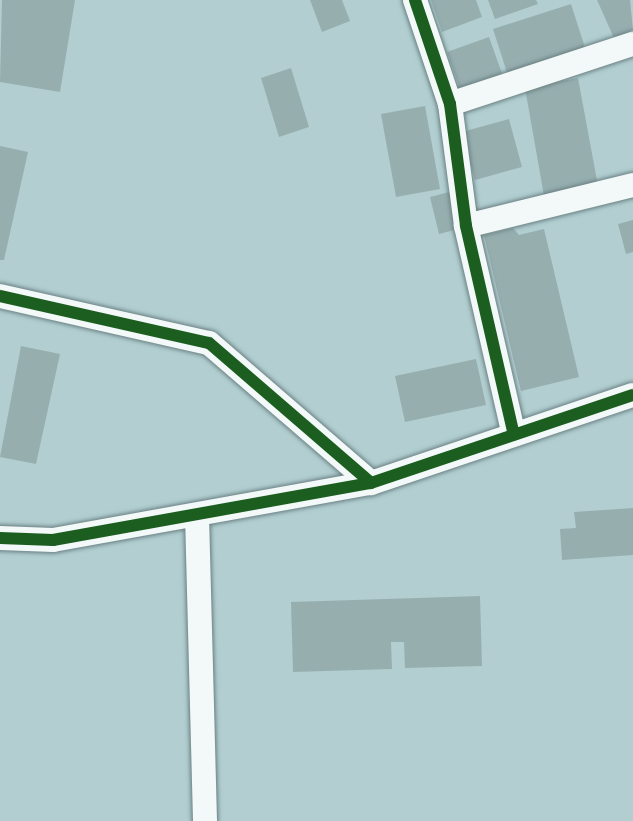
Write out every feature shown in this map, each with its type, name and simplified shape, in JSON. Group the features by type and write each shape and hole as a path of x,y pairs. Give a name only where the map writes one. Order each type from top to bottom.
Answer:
{"street":[{"path":"415,0 450,104 466,226 514,435"},
{"path":"450,104 633,44"},
{"path":"466,226 633,185"},
{"path":"0,296 209,343 371,483"},
{"path":"0,538 53,540 371,483 633,395"},
{"path":"197,515 205,821"}],"building":[{"path":"2,0 75,0 60,92 0,82"},
{"path":"310,0 342,0 350,21 322,32"},
{"path":"431,0 476,0 482,17 442,32"},
{"path":"488,0 536,0 538,4 495,19"},
{"path":"597,0 630,0 633,30 614,38"},
{"path":"571,4 588,57 510,82 493,29"},
{"path":"489,37 504,79 462,94 447,52"},
{"path":"291,68 309,127 279,137 261,78"},
{"path":"578,78 598,186 544,196 525,88"},
{"path":"425,106 440,189 396,197 381,114"},
{"path":"509,119 522,167 475,180 462,132"},
{"path":"0,146 28,152 4,260 0,260"},
{"path":"453,191 462,228 439,234 430,197"},
{"path":"633,220 633,252 626,254 618,224"},
{"path":"513,228 519,235 544,229 579,377 521,391 484,235"},
{"path":"21,346 60,354 36,464 0,457"},
{"path":"476,359 486,405 405,422 395,376"},
{"path":"633,508 633,555 562,560 560,529 576,528 574,512"},
{"path":"480,596 482,666 405,668 404,642 391,642 392,669 293,672 291,602"}],"cycle path":[{"path":"415,0 450,104 466,226 514,435"},
{"path":"0,296 209,343 371,483"},
{"path":"0,538 53,540 371,483 633,395"}]}
